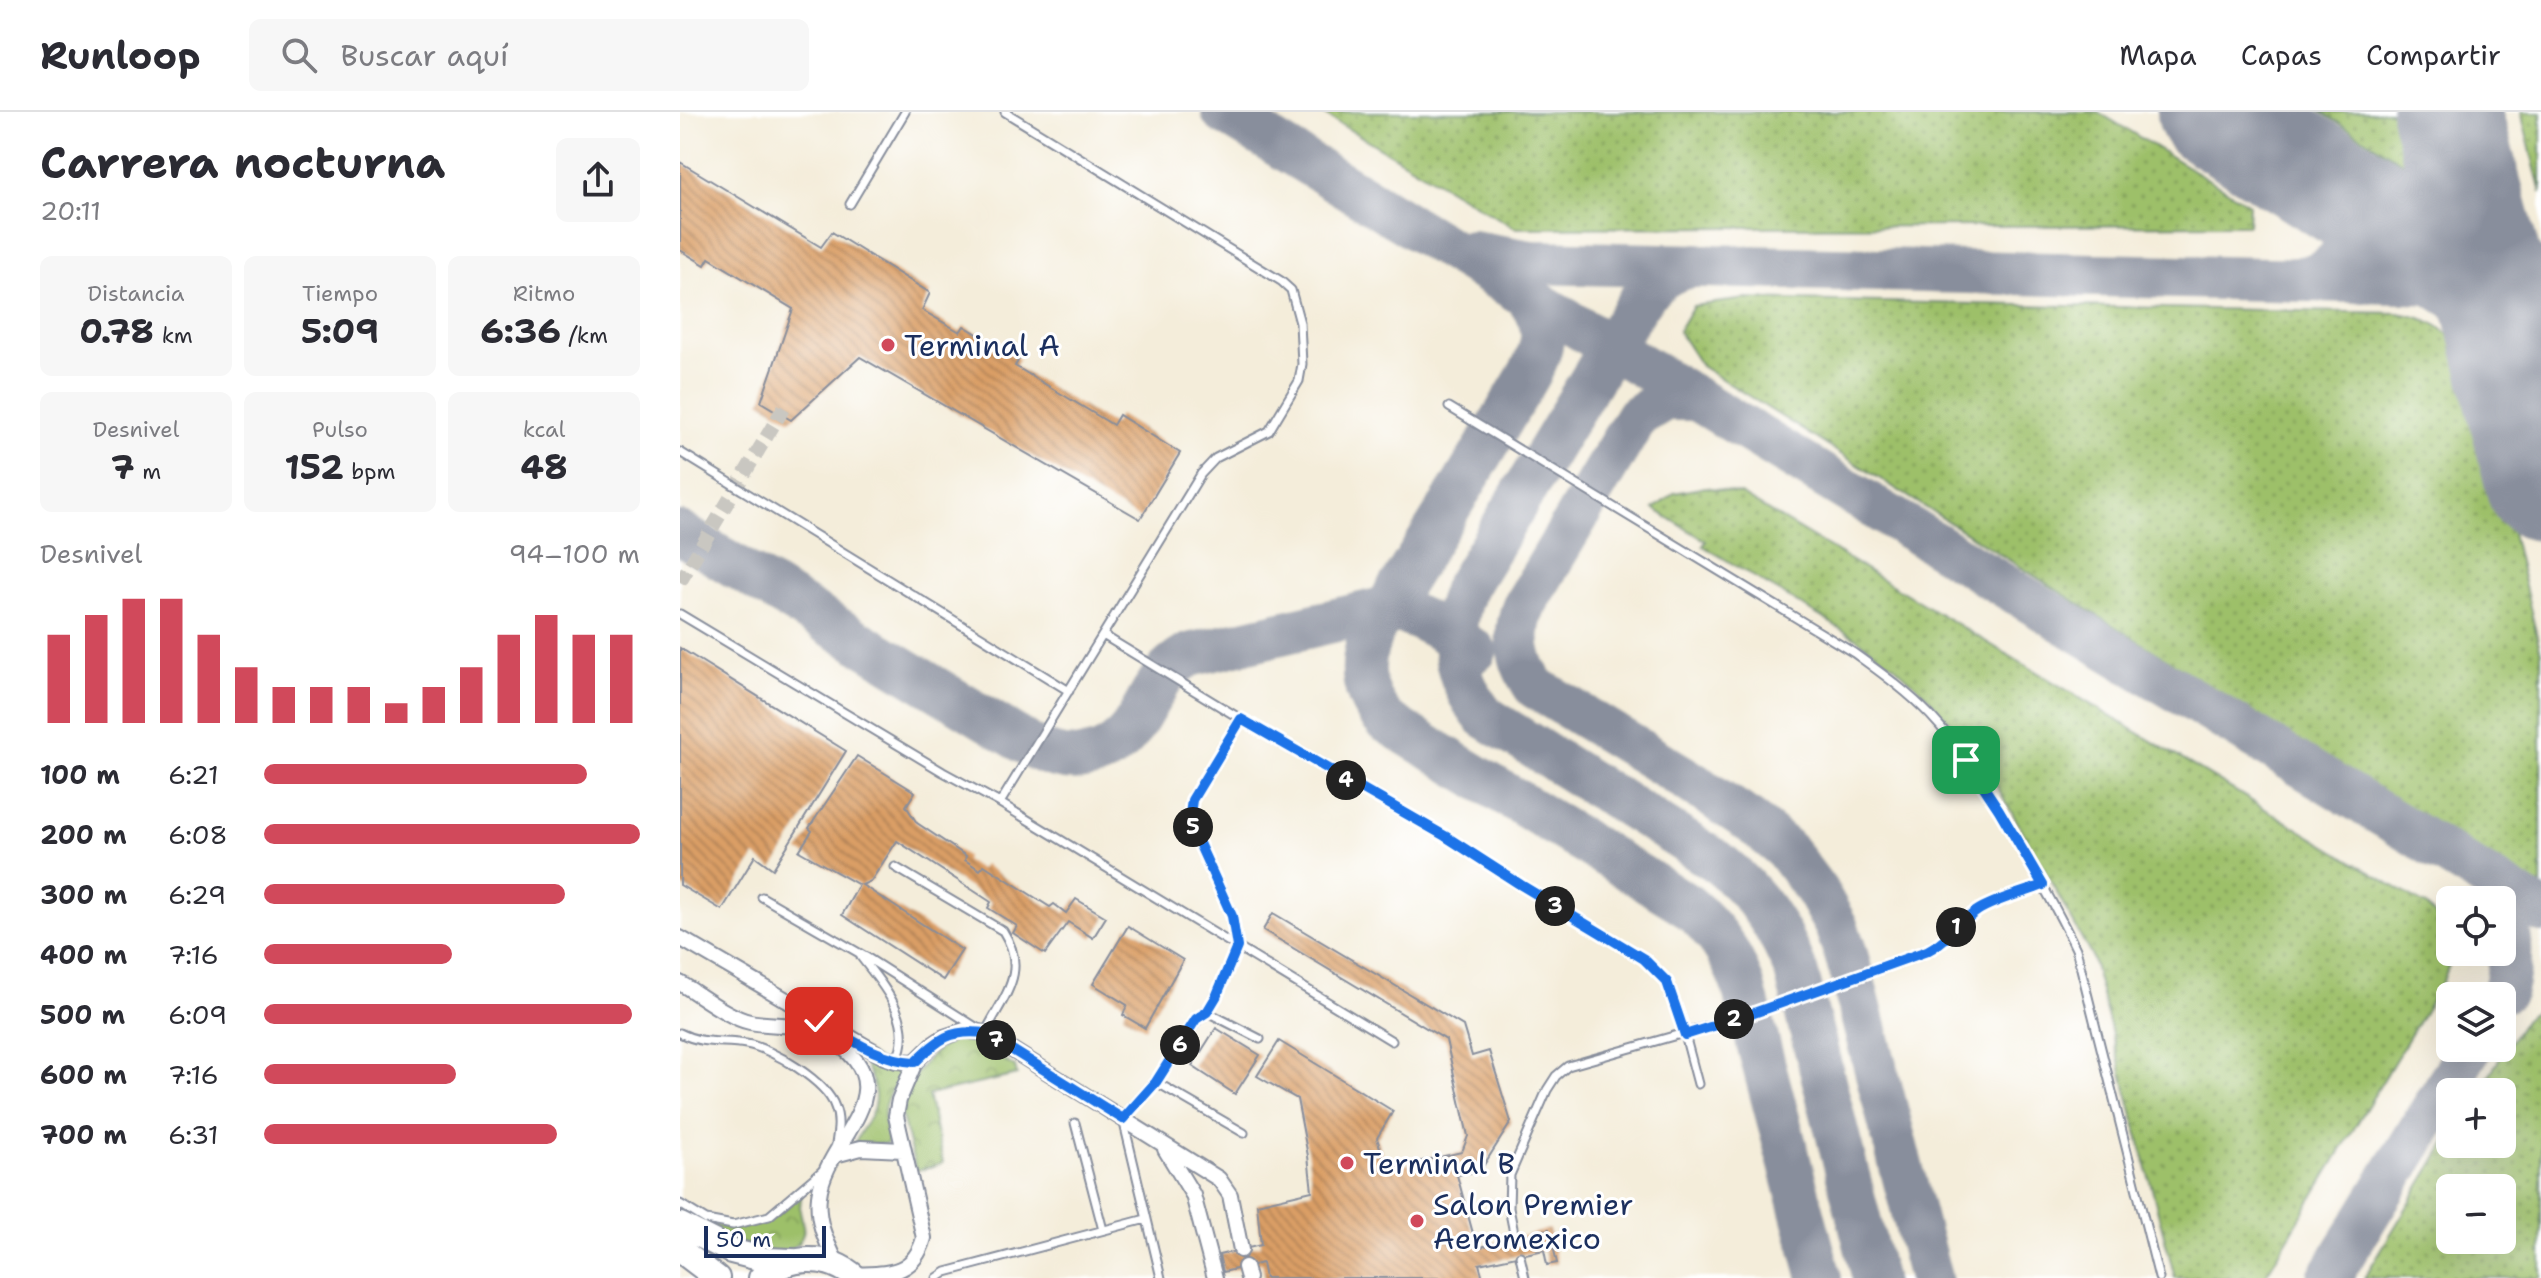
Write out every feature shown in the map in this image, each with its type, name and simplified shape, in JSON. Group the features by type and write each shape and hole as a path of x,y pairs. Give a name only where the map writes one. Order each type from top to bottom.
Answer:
{"highway":[{"path":"680,1225 731,1251 766,1260 821,1260 849,1273"},
{"path":"680,1250 717,1278"},
{"path":"761,1278 792,1261"}],"street":[{"path":"680,938 884,1057 915,1062"},
{"path":"680,983 747,1022 793,1024 825,1035 857,1062 863,1077 865,1097 831,1161 819,1192 818,1212 820,1226 849,1273 898,1272 914,1262 921,1250 924,1238 903,1150 897,1107 915,1062 944,1037 965,1030 985,1033 1219,1179 1230,1195 1241,1250"},
{"path":"810,1016 825,1035"},
{"path":"1162,1145 1193,1195 1215,1278"},
{"path":"831,1161 861,1148 903,1150"}],"lane":[{"path":"850,204 905,112"},
{"path":"1000,803 1201,474 1216,458 1269,431 1299,381 1302,364 1296,303 1291,290 1281,281 1005,112"},
{"path":"1449,407 1854,653 1932,716 1999,810 2076,949 2159,1278"},
{"path":"680,452 1069,691"},
{"path":"680,614 1000,803 1392,1041"},
{"path":"1103,635 1241,719 1445,836 1644,959 1667,982 1698,1084"},
{"path":"1161,1278 1123,1119 1156,1082 1196,1019 1207,1012 1237,947 1232,916 1193,830 1190,814 1192,800 1241,719"},
{"path":"762,897 857,952 985,1033 1013,980 1016,964 1013,947 1003,931 895,867"},
{"path":"1515,1238 1509,1208 1510,1175 1547,1090 1556,1076 1568,1066 1751,1014 1927,951 1981,909 2043,885"},
{"path":"857,952 894,1003 904,1042 896,1061"},
{"path":"1207,1012 1260,1039"},
{"path":"680,1033 695,1041 747,1044 767,1049 822,1088 835,1104 838,1118 831,1161 769,1216 733,1225 706,1220 680,1204"},
{"path":"1156,1082 1244,1133"},
{"path":"1075,1123 1103,1230"},
{"path":"937,1278 946,1272 1146,1219"},
{"path":"1520,1256 1525,1278"}],"green space":[{"path":"1320,112 2098,112 2249,204 2248,225 1515,228"},
{"path":"2321,112 2395,112 2410,167"},
{"path":"2521,112 2541,112 2541,193"},
{"path":"1745,299 2398,313 2415,316 2439,327 2456,344 2476,383 2541,653 2541,888 2503,871 1701,366 1678,331 1693,306"},
{"path":"1706,487 1740,494 2425,905 2436,916 2436,966 2449,966 2443,981 2436,982 2436,993 2264,1278 2175,1278 2092,957 1988,771 1963,737 1896,667 1854,637 1703,546 1706,541 1654,509 1674,493"},
{"path":"2541,1006 2541,1278 2364,1278 2437,1158 2516,1158 2516,1078 2487,1078 2498,1062 2516,1062 2516,1034 2525,1020"},
{"path":"955,1039 973,1043 1015,1067 1017,1075 928,1095 943,1163 916,1171 900,1109 909,1087 927,1059"},
{"path":"855,1046 904,1072 892,1089 884,1111 887,1144 855,1143 871,1114 875,1096 871,1078"},
{"path":"802,1191 800,1210 803,1234 796,1245 785,1251 756,1248 702,1227 703,1223 738,1227 759,1223 780,1213"}],"building":[{"name":"Terminal A","path":"680,162 821,247 832,232 930,293 922,310 960,332 964,326 1019,359 1015,366 1113,425 1119,415 1180,453 1140,519 860,357 791,420 761,402 793,309 709,258 705,265 680,250"},
{"path":"680,648 846,751 773,869 755,856 722,910 680,885"},
{"path":"857,756 915,792 906,806 917,823 966,856 965,860 980,870 984,865 1050,907 1054,904 1066,913 1076,899 1106,917 1093,938 1068,922 1045,954 1013,933 1017,926 988,908 991,902 897,841 871,881 862,885 962,950 943,980 842,915 859,885 799,851 812,831 809,828"},
{"name":"Terminal B","path":"1273,913 1463,1026 1472,1056 1489,1051 1511,1122 1480,1171 1457,1175 1477,1248 1549,1229 1557,1263 1547,1265 1544,1250 1479,1264 1483,1278 1265,1278 1262,1263 1223,1272 1219,1255 1261,1245 1257,1204 1312,1191 1297,1099 1257,1076 1279,1041 1393,1111 1377,1138 1387,1169 1462,1152 1468,1136 1446,1040 1263,930"},
{"path":"1128,926 1183,960 1145,1028 1123,1015 1127,1005 1093,984"},
{"path":"1216,1028 1260,1055 1235,1094 1192,1066"}],"taxiway":[{"path":"1223,112 2541,911"},
{"path":"2296,279 2326,269 2343,251 2346,240 2342,213 2333,199 2297,164"},
{"path":"1472,252 1531,262 2443,283 2478,287 2531,306"},
{"path":"1697,265 1663,277 1637,304 1464,590 1456,623 1456,656 1466,687 1484,716 1718,862 1765,911 1796,971 1874,1278"},
{"path":"1525,295 1541,324 1541,345 1535,363 1374,628 1365,653 1367,688 1386,721 1687,905 1713,932 1727,951 1743,986 1820,1278"},
{"path":"1695,399 1665,399 1637,416 1524,606 1517,638 1520,658 1535,687 1750,821 1785,849 1817,892 1836,926 1846,954 1930,1278"},
{"path":"680,533 1034,748 1072,759 1097,755 1119,742 1134,725 1165,674 1189,655 1387,608 1422,620 1475,651"},
{"path":"2507,982 2509,966"},
{"path":"2329,1278 2461,1062"}],"runway":[{"path":"2212,112 2525,302"},
{"path":"2446,112 2492,282 2541,486"}],"tunnel":[{"path":"680,582 786,404"}],"place":[{"name":"Terminal A","path":"888,345"},
{"name":"Terminal B","path":"1347,1163"},
{"name":"Salon Premier Aeromexico","path":"1417,1221"}],"route":[{"path":"819,1021 896,1061 915,1062 944,1037 965,1030 985,1033 1123,1119 1156,1082 1196,1019 1207,1012 1237,947 1232,916 1193,830 1190,814 1192,800 1241,719 1445,836 1644,959 1667,982 1685,1035 1927,951 1936,947 1961,922 1989,904 2043,885 1966,760"}]}
